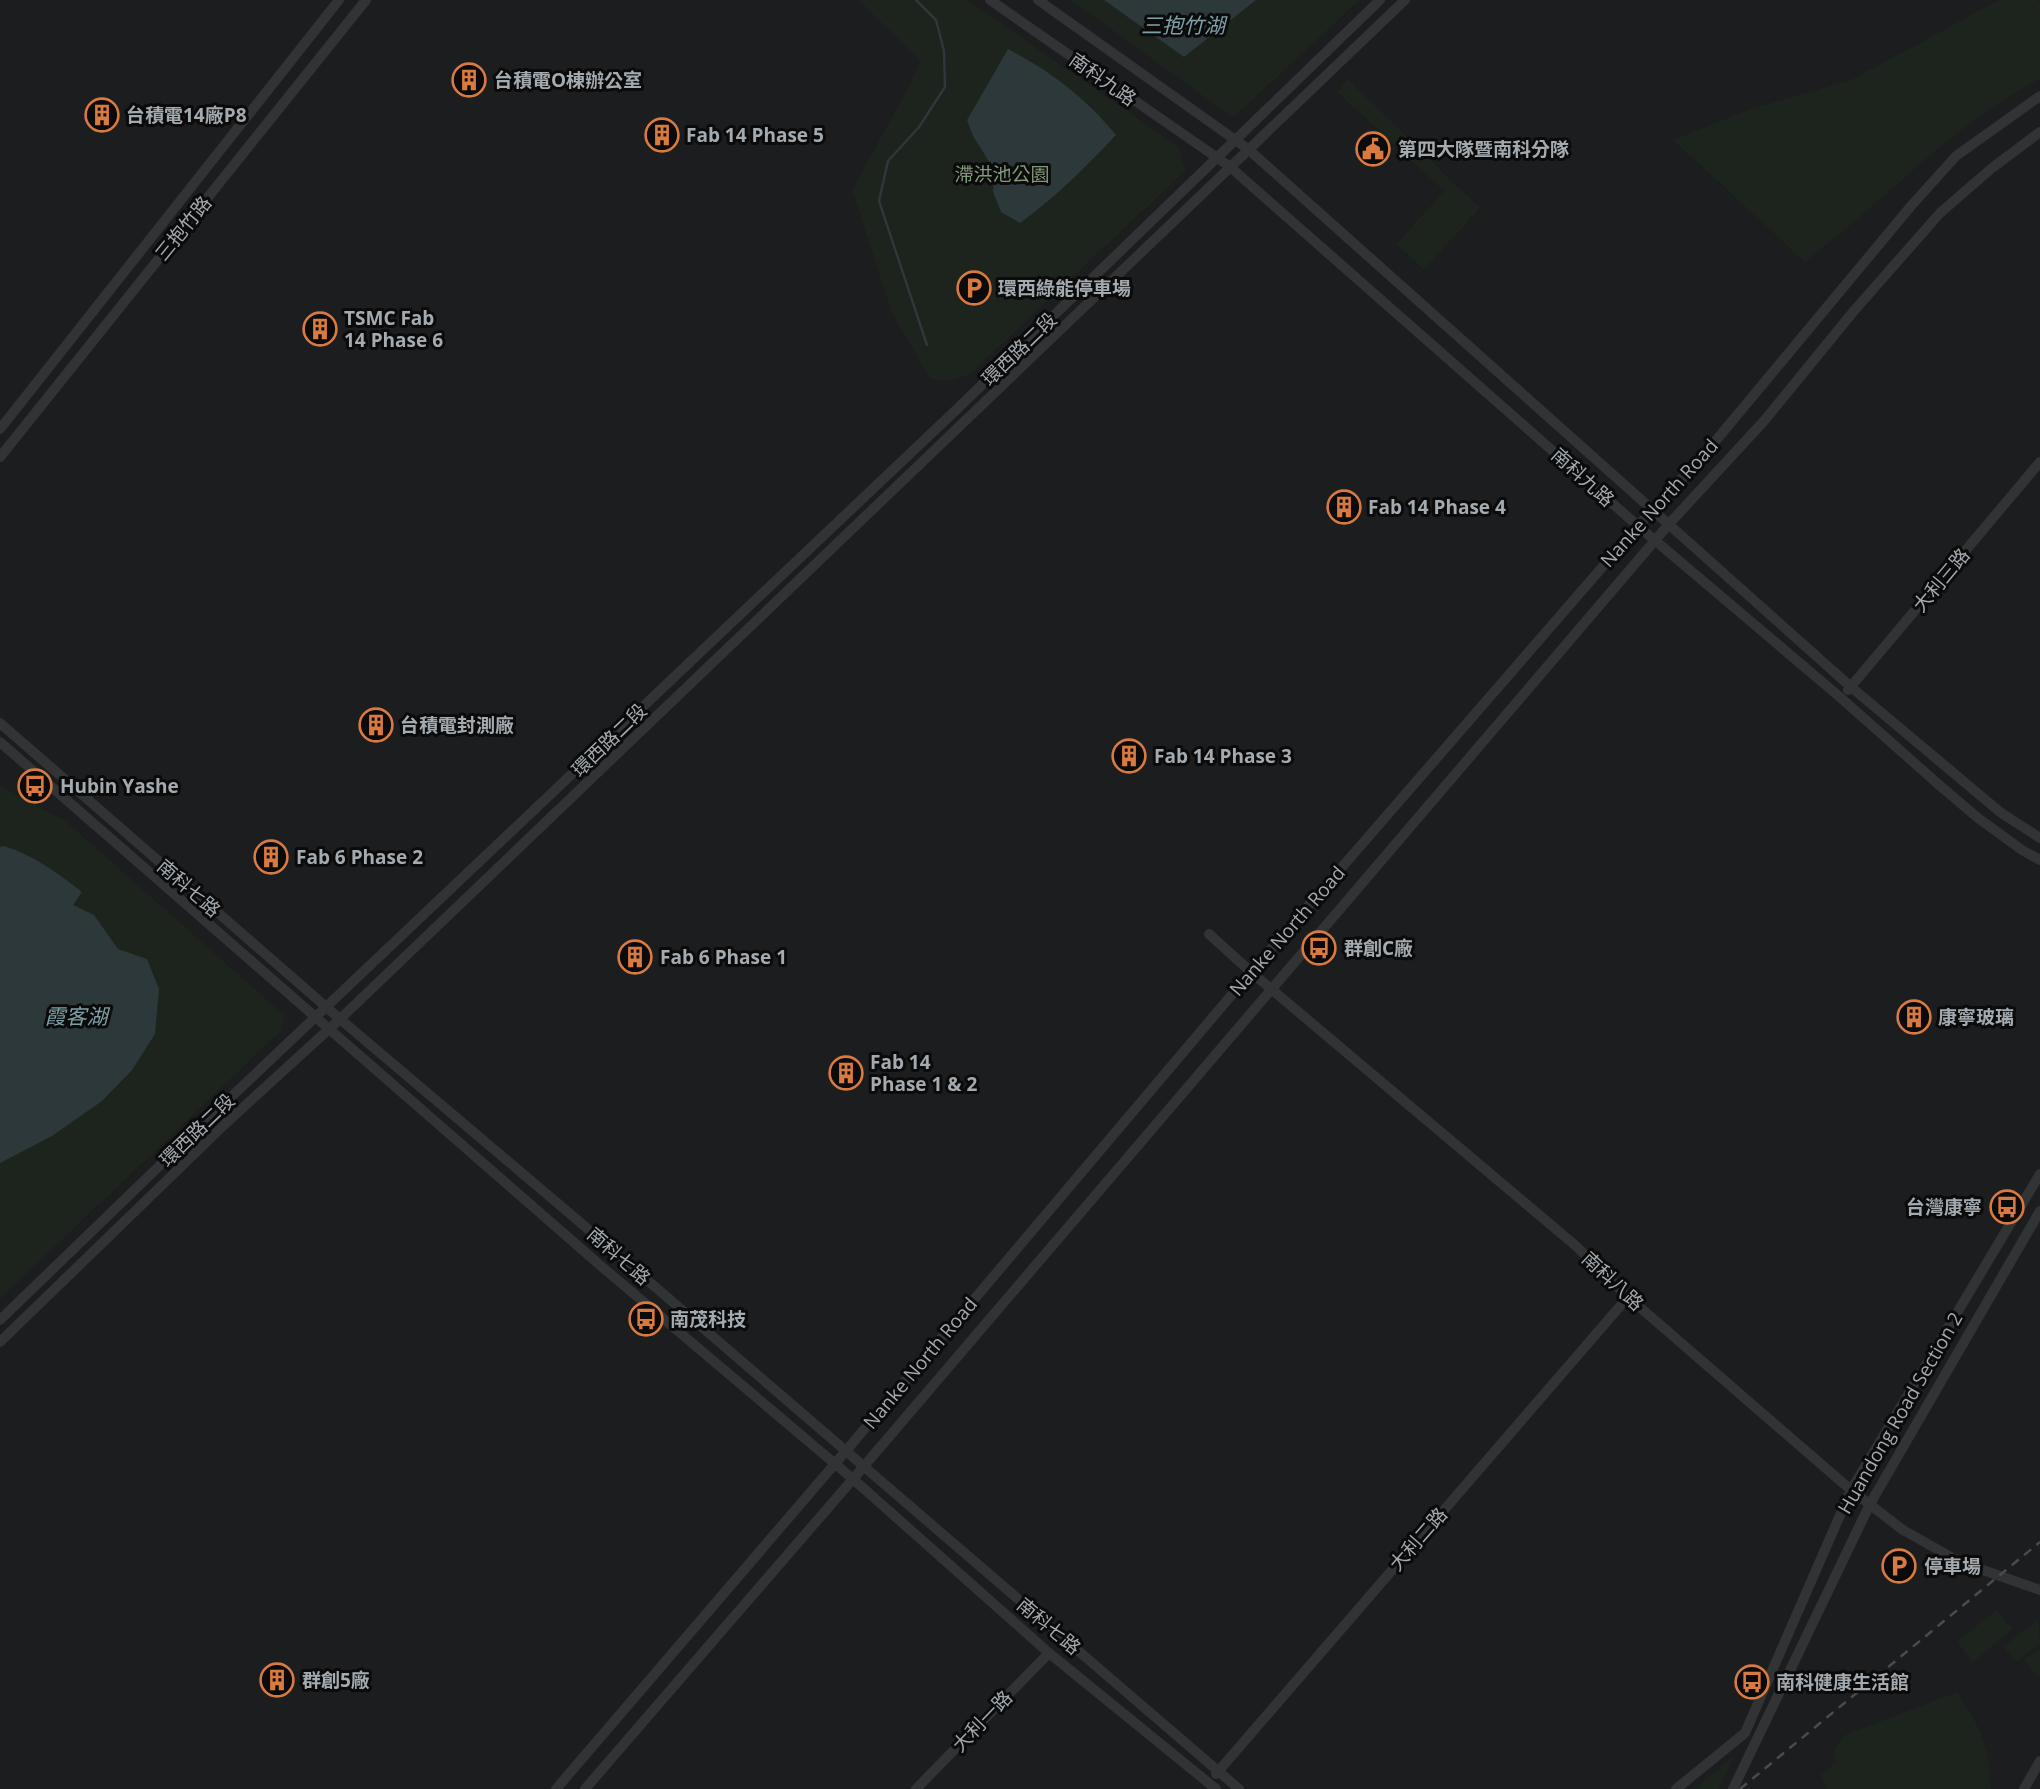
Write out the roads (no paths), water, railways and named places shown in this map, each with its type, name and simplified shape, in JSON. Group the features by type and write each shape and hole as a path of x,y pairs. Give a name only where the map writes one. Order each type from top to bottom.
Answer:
{"street":[{"path":"341,0 356,12"},
{"name":"三抱竹路","path":"0,429 341,0"},
{"name":"三抱竹路","path":"0,457 366,0"},
{"name":"南科九路","path":"990,0 1229,166 1638,526 1978,818 2040,860"},
{"name":"南科九路","path":"1038,0 1248,149 1851,687 2000,812 2040,838"},
{"path":"1234,140 1380,0"},
{"path":"1248,149 1405,0"},
{"name":"Nanke North Road","path":"556,1789 1251,972 1638,526 1708,450 1911,206 1956,156 2040,96"},
{"name":"Nanke North Road","path":"585,1789 863,1468 1669,524 1764,421 1853,312 1940,213 1992,167 2040,132"},
{"name":"環西路二段","path":"0,1320 956,410 1234,140"},
{"name":"環西路二段","path":"0,1342 1248,149"},
{"name":"大利三路","path":"1841,698 2040,461"},
{"name":"南科七路","path":"0,723 327,1008 1239,1789"},
{"name":"南科七路","path":"0,742 315,1019 853,1479 1049,1653 1213,1786"},
{"name":"南科八路","path":"1209,934 1576,1247 1628,1297 1851,1490 1903,1530 1959,1562 2040,1590"},
{"name":"Huandong Road Section 2","path":"1676,1789 1745,1733 1851,1490 2040,1174"},
{"name":"Huandong Road Section 2","path":"1733,1789 1870,1504 2040,1211"},
{"name":"大利二路","path":"1213,1786 1219,1771 1628,1297"},
{"name":"大利一路","path":"916,1789 1049,1653"},
{"path":"2024,1789 2040,1761"}],"water":[{"name":"三抱竹湖","path":"1104,0 1256,0 1184,57"},
{"path":"1008,49 1066,86 1116,135 1046,203 1020,223 1001,212 993,192 995,171 973,136 967,120"},
{"name":"霞客湖","path":"4,846 46,866 82,892 73,905 94,915 118,949 147,959 159,989 155,1034 132,1070 102,1101 52,1136 0,1163 0,847"}],"waterway":[{"path":"916,0 936,20 944,51 945,87 919,127 888,161 879,201 927,345"}],"railway":[{"path":"1740,1789 2040,1542"}],"place":[{"name":"台積電O棟辦公室","path":"469,80"},
{"name":"台積電14廠P8","path":"102,115"},
{"name":"Fab 14 Phase 5","path":"662,135"},
{"name":"第四大隊暨南科分隊","path":"1373,149"},
{"name":"環西綠能停車場","path":"974,288"},
{"name":"TSMC Fab 14 Phase 6","path":"320,329"},
{"name":"Fab 14 Phase 4","path":"1344,507"},
{"name":"台積電封測廠","path":"376,725"},
{"name":"Fab 14 Phase 3","path":"1129,756"},
{"name":"Hubin Yashe","path":"35,786"},
{"name":"Fab 6 Phase 2","path":"271,857"},
{"name":"群創C廠","path":"1319,948"},
{"name":"Fab 6 Phase 1","path":"635,957"},
{"name":"康寧玻璃","path":"1914,1017"},
{"name":"Fab 14 Phase 1 & 2","path":"846,1073"},
{"name":"台灣康寧","path":"2007,1207"},
{"name":"南茂科技","path":"646,1319"},
{"name":"停車場","path":"1899,1566"},
{"name":"群創5廠","path":"277,1680"},
{"name":"南科健康生活館","path":"1752,1682"}],"park label":[{"name":"滯洪池公園","path":"1002,174"}]}
